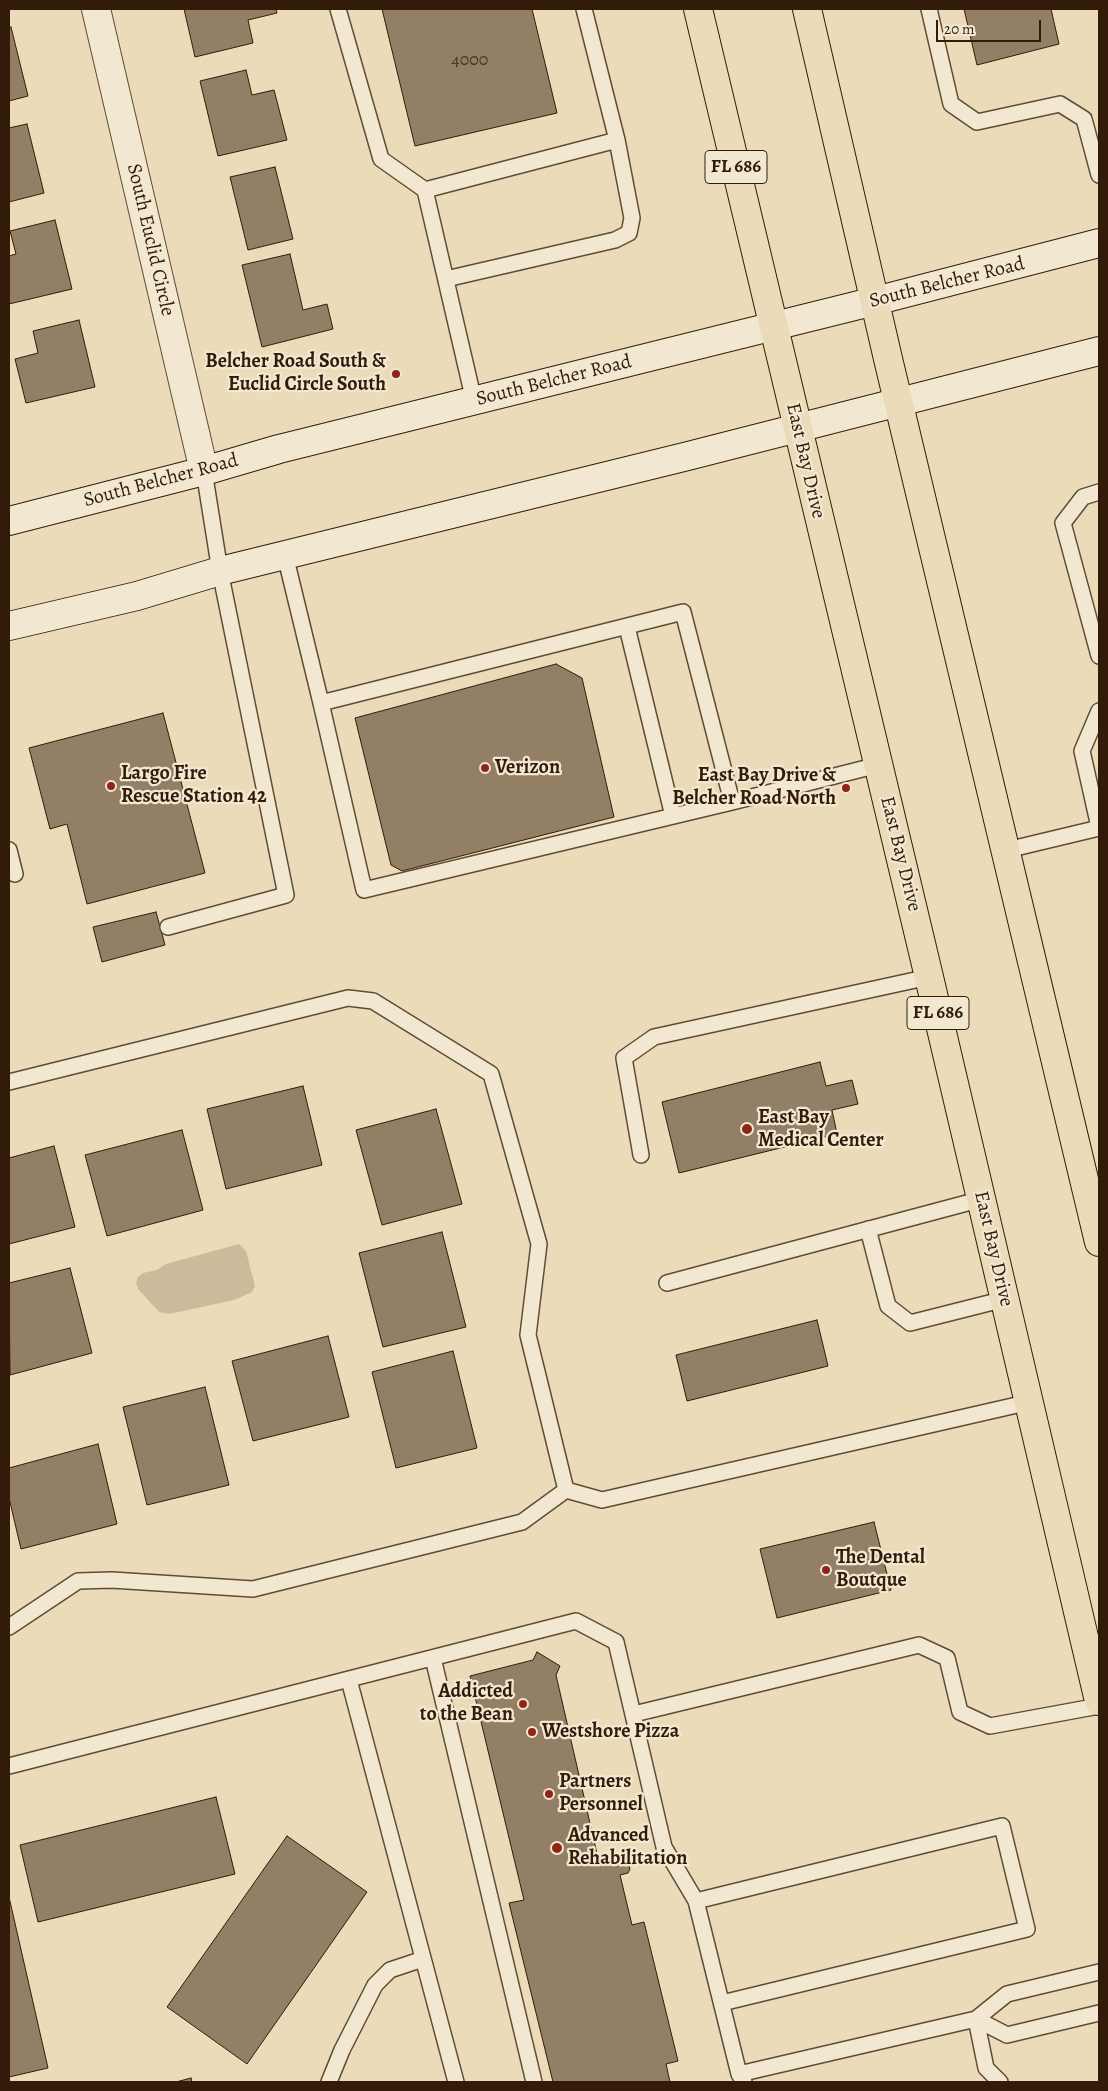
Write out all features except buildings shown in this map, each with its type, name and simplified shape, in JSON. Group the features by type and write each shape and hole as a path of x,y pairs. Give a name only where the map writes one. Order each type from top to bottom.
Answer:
{"main road":[{"name":"South Euclid Circle","path":"96,9 204,471"},
{"name":"East Bay Drive","path":"698,9 930,977 1099,1701"},
{"path":"807,9 1099,1242"},
{"name":"South Belcher Road","path":"9,521 204,471 279,449 875,301 1099,243"},
{"path":"9,626 137,596 220,571 899,403 1099,351"}],"lane":[{"path":"338,9 380,158 425,190 474,400"},
{"path":"446,279 615,240 629,233 632,218 617,140 584,9"},
{"path":"929,9 951,104 977,122 1060,104 1084,119 1099,175"},
{"path":"425,190 617,140"},
{"path":"168,927 286,895 220,571 204,471"},
{"path":"1099,492 1083,497 1063,523 1099,656"},
{"path":"285,555 364,890 878,765"},
{"path":"320,703 684,612 732,802"},
{"path":"627,627 673,816"},
{"path":"1007,850 1099,828 1082,751 1099,710"},
{"path":"9,850 15,874"},
{"path":"642,1155 624,1058 654,1037 930,977"},
{"path":"9,1082 348,998 373,1001 491,1074 539,1244 528,1335 566,1490"},
{"path":"667,1283 982,1199"},
{"path":"868,1229 888,1306 910,1323 1005,1299"},
{"path":"566,1490 602,1500 1030,1402"},
{"path":"9,1627 78,1581 112,1580 253,1589 522,1522 566,1490"},
{"path":"9,1766 576,1621 616,1642 664,1847 696,1901 742,2078 976,2019 1007,1994 1099,1972"},
{"path":"634,1714 919,1645 947,1658 960,1712 990,1726 1099,1706"},
{"path":"433,1658 534,2082"},
{"path":"349,1680 456,2082"},
{"path":"696,1901 1002,1826 1027,1929 722,2002"},
{"path":"329,2082 342,2050 375,1985 390,1970 423,1959"},
{"path":"976,2019 1007,2035 1099,2013"},
{"path":"976,2019 986,2068 1000,2082"}],"shaded area":[{"path":"239,1244 246,1251 255,1286 252,1292 234,1300 169,1314 159,1312 138,1289 136,1283 138,1277 143,1273 157,1270 166,1264"}],"place":[{"name":"Belcher Road South & Euclid Circle South","path":"396,374"},
{"name":"Verizon","path":"485,768"},
{"name":"Largo Fire Rescue Station 42","path":"111,786"},
{"name":"East Bay Drive & Belcher Road North","path":"846,788"},
{"name":"East Bay Medical Center","path":"747,1129"},
{"name":"The Dental Boutque","path":"826,1570"},
{"name":"Addicted to the Bean","path":"523,1704"},
{"name":"Westshore Pizza","path":"532,1732"},
{"name":"Partners Personnel","path":"549,1794"},
{"name":"Advanced Rehabilitation","path":"557,1848"}]}
